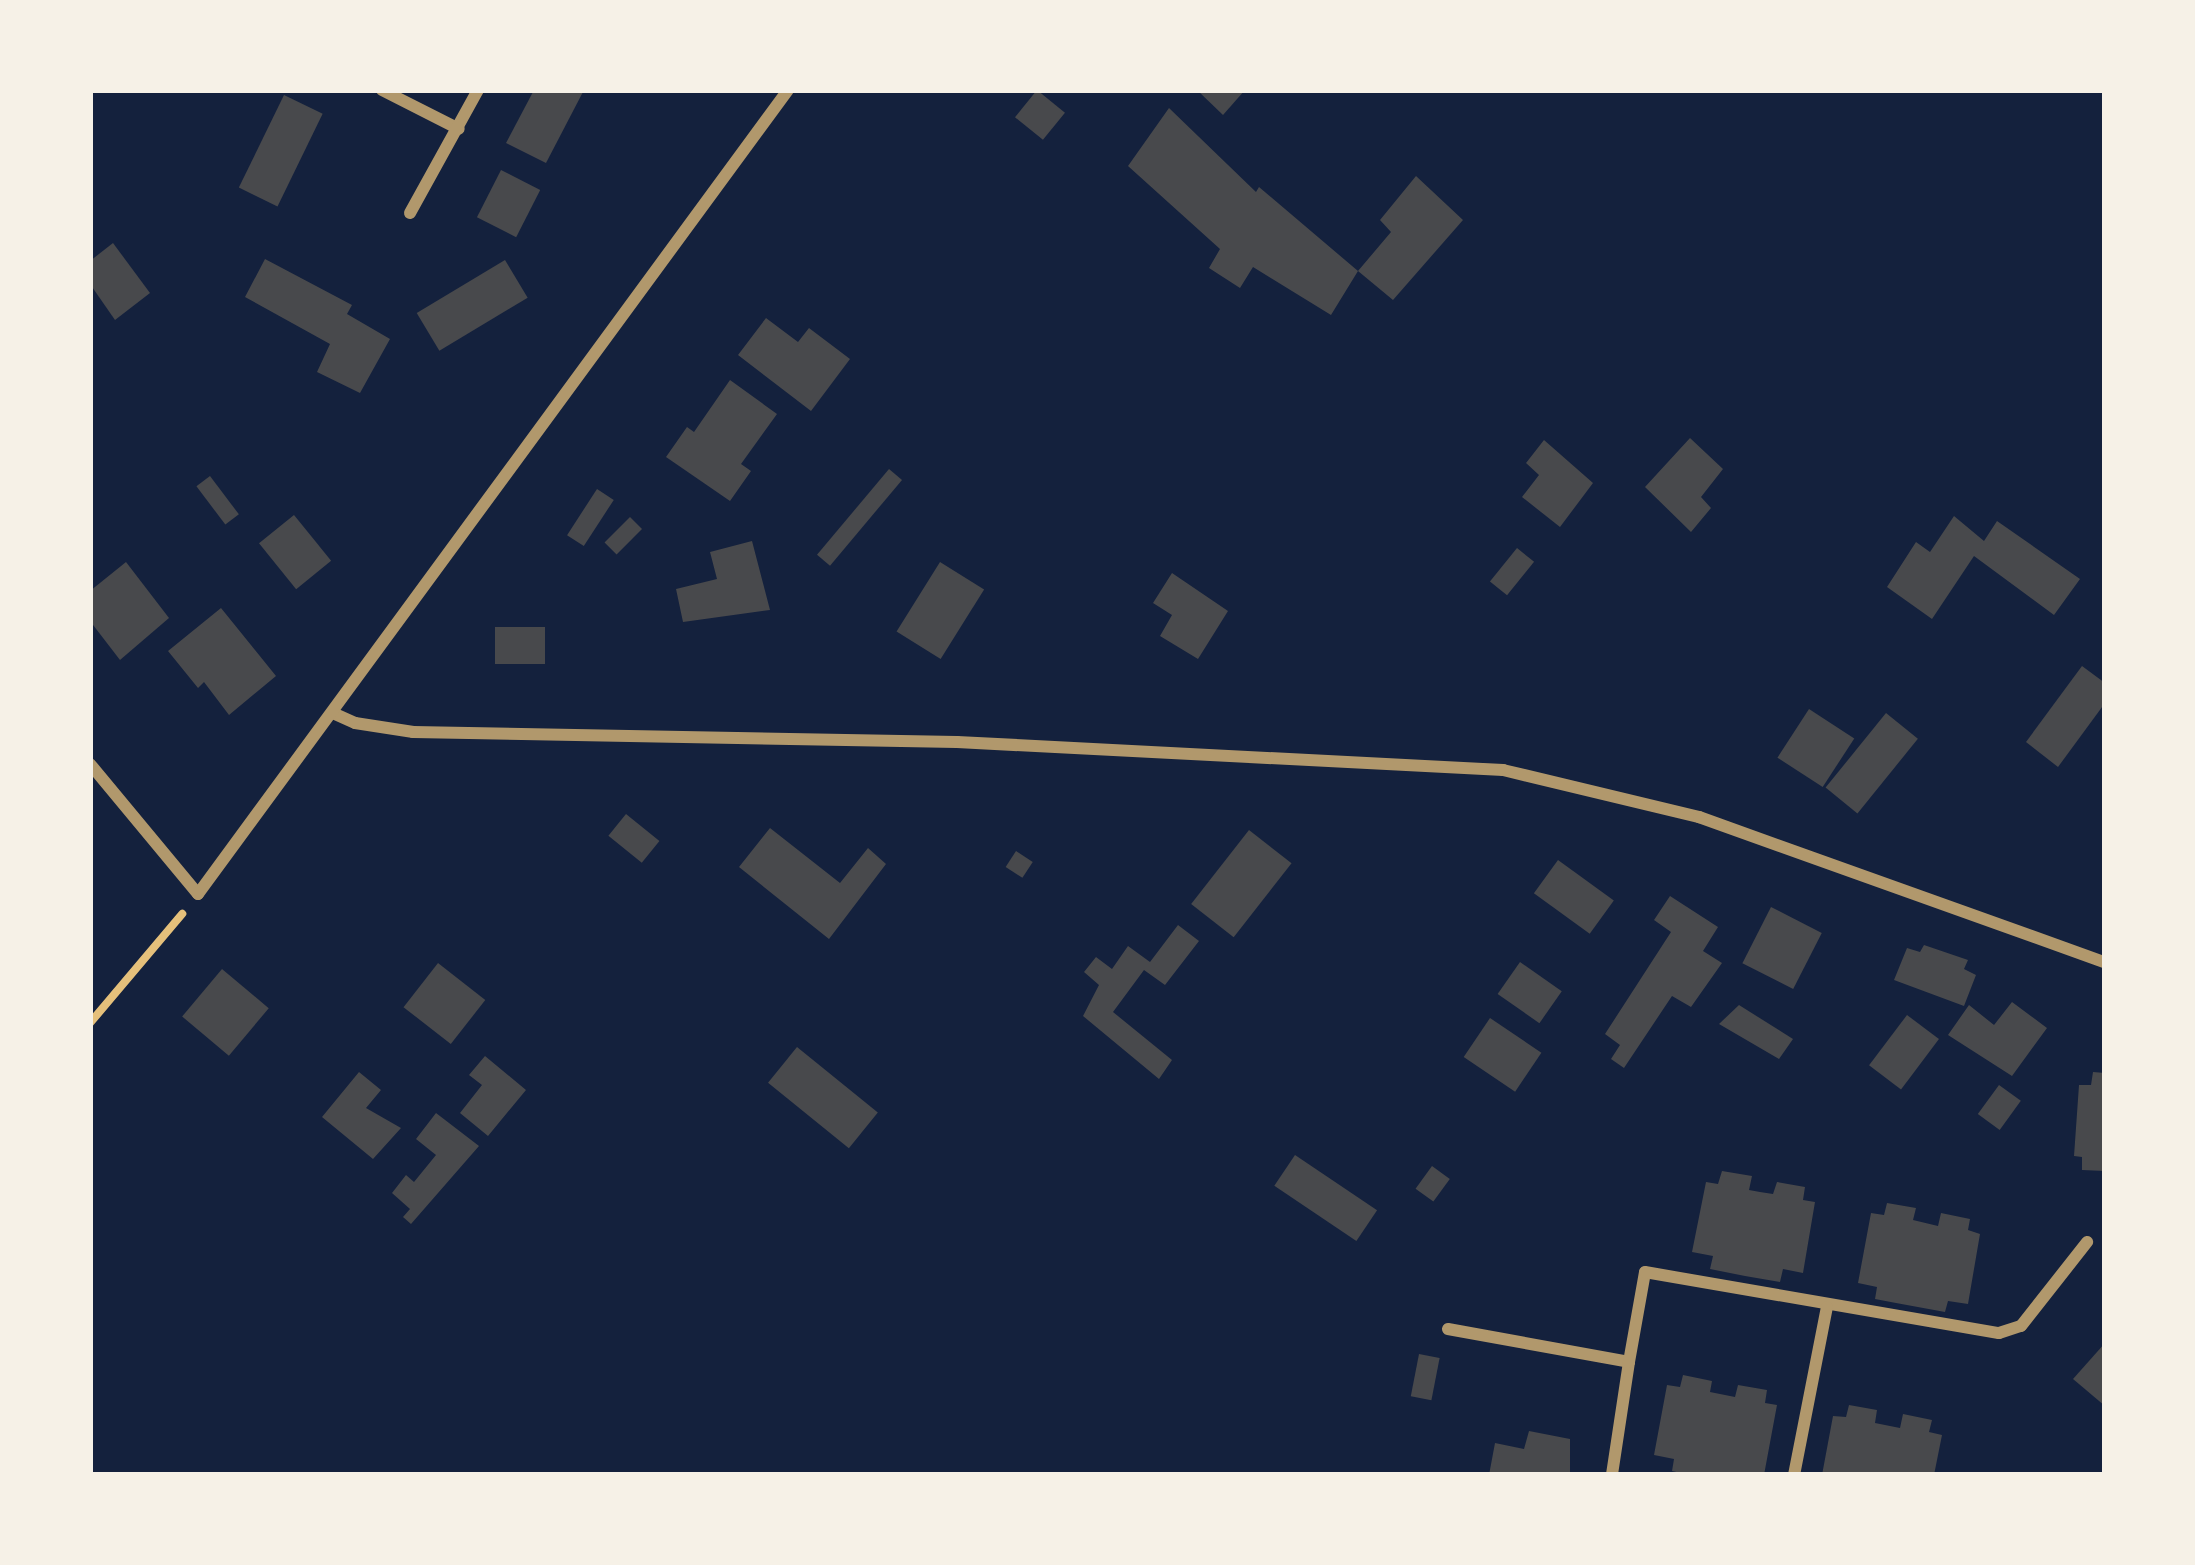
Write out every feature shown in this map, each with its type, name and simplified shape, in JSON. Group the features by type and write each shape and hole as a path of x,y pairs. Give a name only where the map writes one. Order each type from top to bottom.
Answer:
{"street":[{"path":"382,90 459,129"},
{"path":"410,213 478,90"},
{"path":"90,764 198,894 788,90"},
{"path":"335,713 355,723 413,732 957,742 1503,770 1699,817 2105,962"},
{"path":"1612,1475 1645,1272 1999,1333 2021,1326 2087,1242"},
{"path":"1794,1475 1827,1307"},
{"path":"1448,1329 1629,1362"}],"path":[{"path":"90,1023 198,894"}],"building":[{"path":"534,90 584,90 546,163 506,143"},
{"path":"1037,90 1065,113 1043,140 1015,117"},
{"path":"1197,90 1245,90 1223,115"},
{"path":"284,95 323,114 277,206 239,188"},
{"path":"1169,108 1256,192 1259,187 1358,271 1331,315 1253,267 1240,288 1209,268 1220,249 1128,166"},
{"path":"501,170 540,190 516,237 477,217"},
{"path":"1416,176 1463,220 1393,300 1358,271 1391,232 1380,220"},
{"path":"113,243 150,293 115,320 90,284 90,261"},
{"path":"265,259 352,305 347,314 390,339 360,393 317,372 330,344 245,297"},
{"path":"505,260 528,298 439,351 417,313"},
{"path":"766,318 798,342 809,328 850,359 811,411 738,355"},
{"path":"730,380 777,414 741,464 751,471 730,501 666,457 687,427 694,432"},
{"path":"1690,438 1723,469 1701,497 1711,508 1691,532 1645,487"},
{"path":"1544,440 1593,483 1560,527 1522,497 1539,475 1526,463"},
{"path":"889,469 902,480 830,566 817,555"},
{"path":"210,476 239,514 225,525 196,486"},
{"path":"597,489 614,500 584,546 567,535"},
{"path":"294,515 331,561 296,589 259,543"},
{"path":"1954,516 1984,541 1997,521 2080,579 2054,615 1974,556 1932,619 1887,587 1916,542 1930,552"},
{"path":"630,517 642,529 617,554 605,542"},
{"path":"752,541 770,610 683,622 676,589 717,579 710,552"},
{"path":"1517,548 1534,562 1507,595 1490,581"},
{"path":"126,562 169,618 120,660 90,621 90,591"},
{"path":"940,562 984,590 941,659 897,632"},
{"path":"1172,573 1228,611 1198,659 1160,636 1172,615 1153,603"},
{"path":"221,608 276,676 229,715 204,682 198,688 168,651"},
{"path":"495,627 545,627 545,664 495,664"},
{"path":"2082,666 2105,683 2105,703 2058,767 2026,742"},
{"path":"1809,709 1854,738 1823,787 1777,758"},
{"path":"1886,713 1918,739 1857,813 1826,788"},
{"path":"626,814 659,841 642,863 608,836"},
{"path":"770,828 840,883 868,848 886,864 829,939 739,867"},
{"path":"1249,830 1292,863 1234,937 1191,904"},
{"path":"1016,851 1033,862 1022,878 1006,867"},
{"path":"1558,860 1614,901 1590,934 1534,893"},
{"path":"1670,896 1718,927 1703,951 1722,963 1691,1007 1672,996 1624,1068 1611,1059 1620,1045 1605,1034 1671,932 1654,920"},
{"path":"1771,907 1822,933 1793,989 1742,963"},
{"path":"1178,925 1199,941 1165,985 1144,970 1113,1012 1172,1060 1159,1079 1083,1016 1099,985 1084,972 1096,957 1112,969 1128,946 1150,962"},
{"path":"1924,945 1968,960 1964,969 1976,975 1964,1006 1894,980 1907,948 1920,952"},
{"path":"1520,962 1562,991 1539,1023 1498,994"},
{"path":"438,963 485,1000 451,1044 404,1007"},
{"path":"222,969 269,1008 229,1056 182,1016"},
{"path":"2012,1002 2047,1028 2012,1076 1948,1035 1969,1005 1994,1025"},
{"path":"1739,1005 1793,1039 1779,1059 1719,1024"},
{"path":"1907,1015 1939,1039 1901,1089 1869,1065"},
{"path":"1490,1018 1541,1053 1515,1092 1464,1057"},
{"path":"797,1047 878,1112 849,1148 768,1083"},
{"path":"485,1056 526,1090 488,1136 460,1113 482,1085 469,1075"},
{"path":"359,1072 381,1090 366,1108 401,1128 373,1159 322,1117"},
{"path":"2093,1072 2105,1073 2105,1171 2082,1170 2082,1157 2074,1156 2079,1085 2091,1085"},
{"path":"1999,1085 2021,1101 2000,1130 1978,1114"},
{"path":"436,1113 479,1146 411,1224 403,1217 410,1209 392,1193 406,1175 414,1182 436,1155 416,1139"},
{"path":"1295,1155 1377,1210 1356,1241 1274,1186"},
{"path":"1432,1166 1450,1179 1433,1202 1416,1189"},
{"path":"1722,1171 1752,1176 1749,1190 1773,1194 1777,1182 1805,1187 1803,1200 1815,1202 1803,1273 1783,1269 1780,1282 1745,1276 1710,1269 1713,1256 1692,1252 1706,1182 1718,1184"},
{"path":"1887,1203 1916,1208 1913,1220 1938,1226 1941,1213 1970,1219 1968,1230 1980,1234 1968,1304 1948,1301 1945,1312 1875,1299 1877,1287 1858,1283 1871,1213 1884,1215"},
{"path":"2105,1343 2105,1406 2073,1379"},
{"path":"1419,1354 1440,1358 1431,1400 1411,1396"},
{"path":"1683,1375 1712,1381 1710,1392 1735,1397 1738,1385 1767,1390 1765,1403 1777,1405 1764,1475 1690,1475 1672,1471 1674,1459 1654,1455 1667,1385 1680,1387"},
{"path":"1849,1405 1877,1410 1875,1423 1900,1428 1903,1414 1932,1420 1929,1432 1942,1435 1934,1475 1822,1475 1833,1416 1846,1417"},
{"path":"1529,1431 1570,1439 1570,1475 1489,1475 1495,1443 1524,1449"}]}
